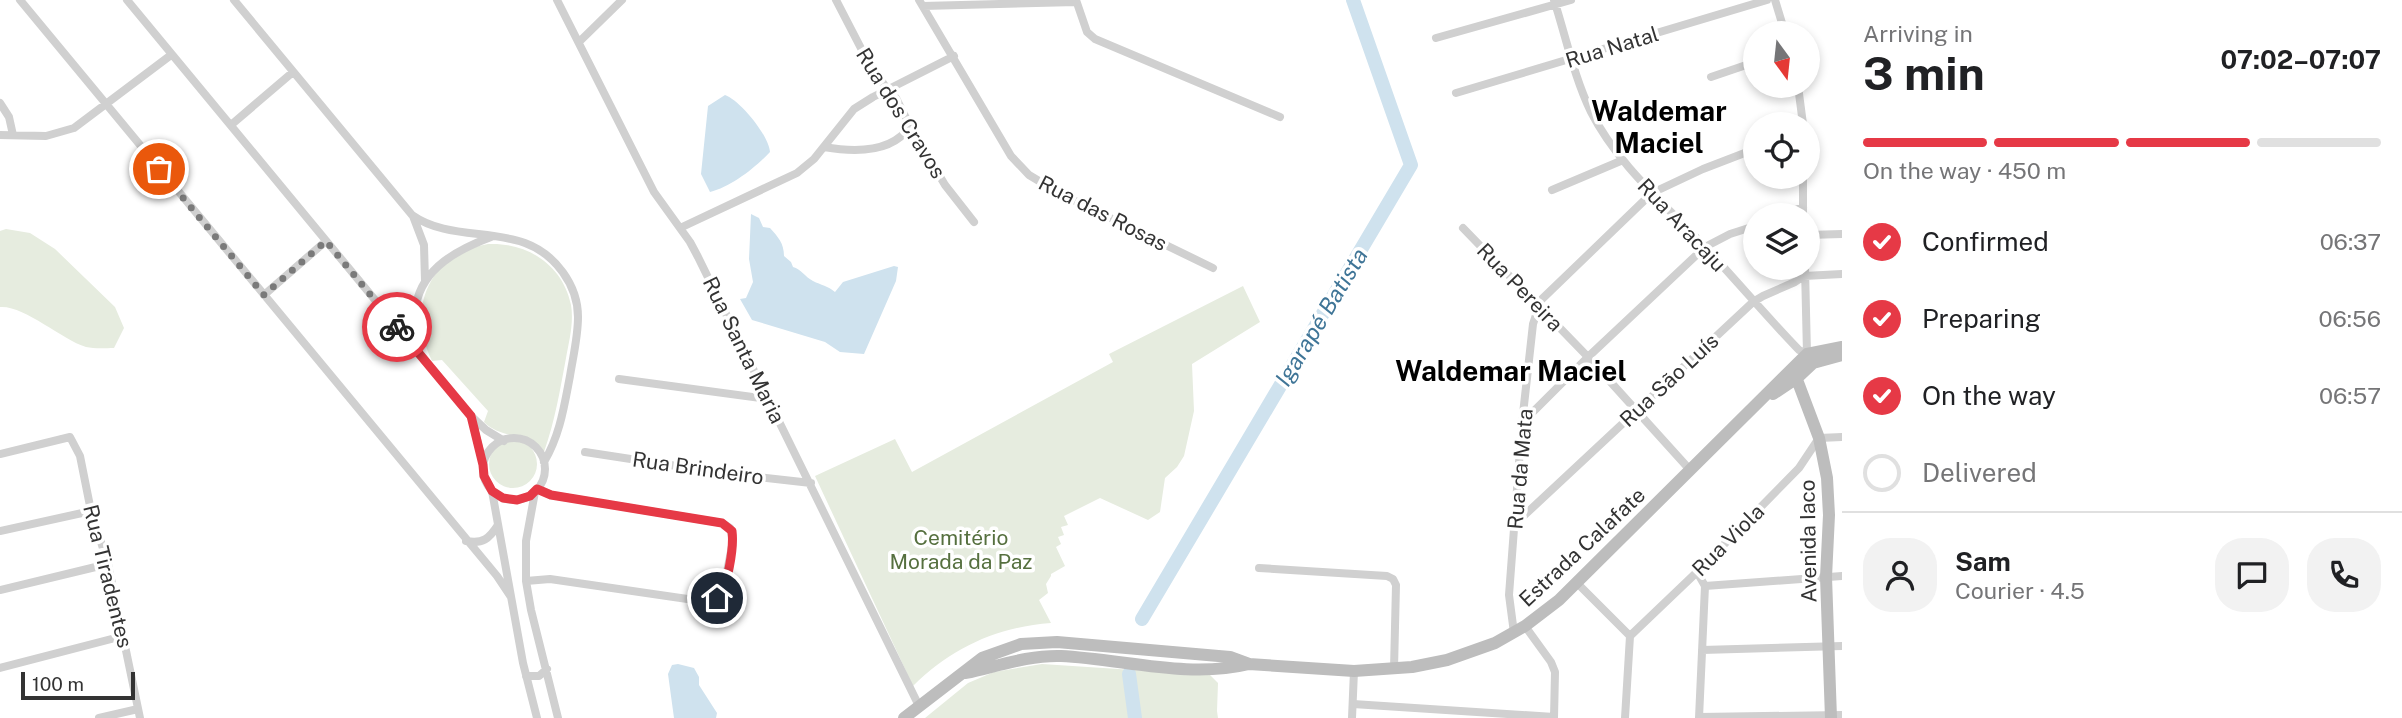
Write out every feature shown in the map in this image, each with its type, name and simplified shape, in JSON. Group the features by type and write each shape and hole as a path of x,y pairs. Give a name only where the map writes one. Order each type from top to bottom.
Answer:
{"street":[{"path":"20,0 511,597"},
{"path":"127,0 471,416 486,430 504,440"},
{"path":"234,0 412,215 424,245 425,281"},
{"name":"Rua Santa Maria","path":"557,0 654,192 694,250 919,706"},
{"path":"579,42 622,0"},
{"name":"Rua dos Cravos","path":"836,0 864,56 896,98 945,184 974,222"},
{"path":"1436,38 1555,2 1571,0"},
{"name":"Rua Natal","path":"1456,93 1767,0"},
{"path":"1775,0 1781,21"},
{"path":"921,3 1076,1 1087,32 1095,39 1279,117"},
{"name":"Rua Aracaju","path":"1555,2 1590,110 1623,160 1753,302 1810,358"},
{"name":"Rua das Rosas","path":"921,3 1011,156 1022,170 1059,192 1213,268"},
{"path":"0,135 46,136 66,132 171,55"},
{"path":"680,228 788,178 814,159 854,109 887,89 954,56"},
{"path":"1712,77 1743,66"},
{"path":"231,125 293,72"},
{"path":"0,103 9,117 13,135"},
{"path":"824,147 848,150 876,148 898,139 910,125"},
{"path":"1540,306 1541,300 1652,193 1743,154"},
{"path":"1552,190 1623,160"},
{"path":"412,215 433,226 527,244 548,257 566,277 577,306 578,325 564,412 544,462 544,476 536,490 529,517 524,557 531,610 558,718"},
{"name":"Rua Pereira","path":"1463,228 1588,357 1691,471"},
{"path":"1522,423 1705,247 1743,230"},
{"path":"1820,235 1842,234"},
{"path":"388,317 406,314 416,304 425,281 459,250 491,237"},
{"path":"264,295 326,241"},
{"name":"Rua São Luís","path":"1820,273 1842,274"},
{"name":"Rua São Luís","path":"1515,524 1753,302 1797,280"},
{"path":"1805,280 1810,358"},
{"path":"416,304 418,351"},
{"name":"Rua da Mata","path":"1520,630 1509,595 1522,423 1533,324 1540,306"},
{"path":"1810,358 1842,347"},
{"path":"1810,358 1842,355"},
{"name":"Estrada Calafate","path":"904,718 982,659 1021,644 1057,642 1115,648 1229,668 1249,664 1354,671 1394,669 1428,659 1472,652 1520,630 1577,583 1763,399 1795,374 1810,358"},
{"name":"Avenida Iaco","path":"1795,374 1819,438 1836,515 1826,577 1836,647 1834,716"},
{"path":"619,379 768,399"},
{"path":"471,416 486,482 492,491 526,676 537,718"},
{"name":"Rua Tiradentes","path":"0,454 70,437 80,456 91,511 108,564 139,714"},
{"path":"1819,438 1842,437"},
{"name":"Rua Viola","path":"1630,636 1799,468 1819,438"},
{"path":"483,465 490,450 504,440 515,439 526,441 536,448 544,462"},
{"name":"Rua Brindeiro","path":"585,452 811,483"},
{"path":"492,491 510,500 523,498 536,490"},
{"path":"526,581 550,579 708,602 720,596 724,588 733,541 732,531 722,523 551,495 536,490"},
{"path":"0,531 91,511"},
{"path":"466,541 483,541 489,538 498,525"},
{"path":"0,590 108,564"},
{"path":"1259,568 1387,576 1393,579 1396,585 1394,669"},
{"path":"1697,572 1705,586 1699,718 1834,716"},
{"path":"1705,586 1842,576"},
{"path":"1577,583 1630,636 1625,718"},
{"path":"1353,704 1555,718 1555,672 1552,662 1520,630"},
{"path":"0,668 124,636"},
{"path":"1702,650 1836,647"},
{"name":"Estrada Calafate","path":"966,673 1009,662 1059,656 1115,662 1188,661"},
{"path":"526,676 539,676 547,669"},
{"path":"1352,718 1354,671"},
{"path":"99,718 139,714"}],"green space":[{"path":"6,229 30,233 55,249 115,307 124,328 114,348 86,347 20,311 0,307 0,231"},
{"path":"488,244 516,247 541,259 560,278 571,305 570,339 557,405 544,452 530,441 491,428 484,422 488,411 442,360 432,361 425,341 421,322 423,304 428,287 437,272 451,259"},
{"name":"Cemitério Morada da Paz","path":"1243,286 1260,322 1192,364 1194,411 1184,456 1165,478 1160,512 1148,520 1100,498 1064,516 1068,525 1061,527 1064,535 1058,537 1061,544 1056,547 1065,566 1051,574 1046,584 1048,593 1039,600 1051,623 1012,629 976,642 943,661 913,686 815,476 895,439 912,472 1113,362 1109,354"},
{"path":"513,440 530,447 537,464 530,481 513,488 496,481 489,464 496,447"},
{"path":"1042,664 1210,675 1218,683 1218,718 925,718 968,683 994,672"}],"water":[{"path":"725,95 739,104 753,120 765,137 770,152 742,176 710,192 701,174 708,106"},
{"path":"751,214 759,218 763,227 770,228 776,234 782,244 784,256 793,267 835,292 843,282 898,267 896,281 864,354 840,352 825,342 752,320 740,299 746,298 753,282 749,259"},
{"path":"672,665 694,668 699,677 699,685 717,713 716,718 674,718 668,674"}],"waterway":[{"name":"Igarapé Batista","path":"1142,619 1411,165 1353,0"},
{"name":"Igarapé Batista","path":"1129,674 1135,718"}],"way so far":[{"path":"159,169 264,295 326,241 397,327"}],"district":[{"name":"Waldemar Maciel","path":"1659,126"},
{"name":"Waldemar Maciel","path":"1511,370"}],"route":[{"path":"397,327 471,416 484,476 492,491 503,498 517,500 530,496 537,489 551,495 722,523 732,531 733,541 724,588 717,598"}]}
